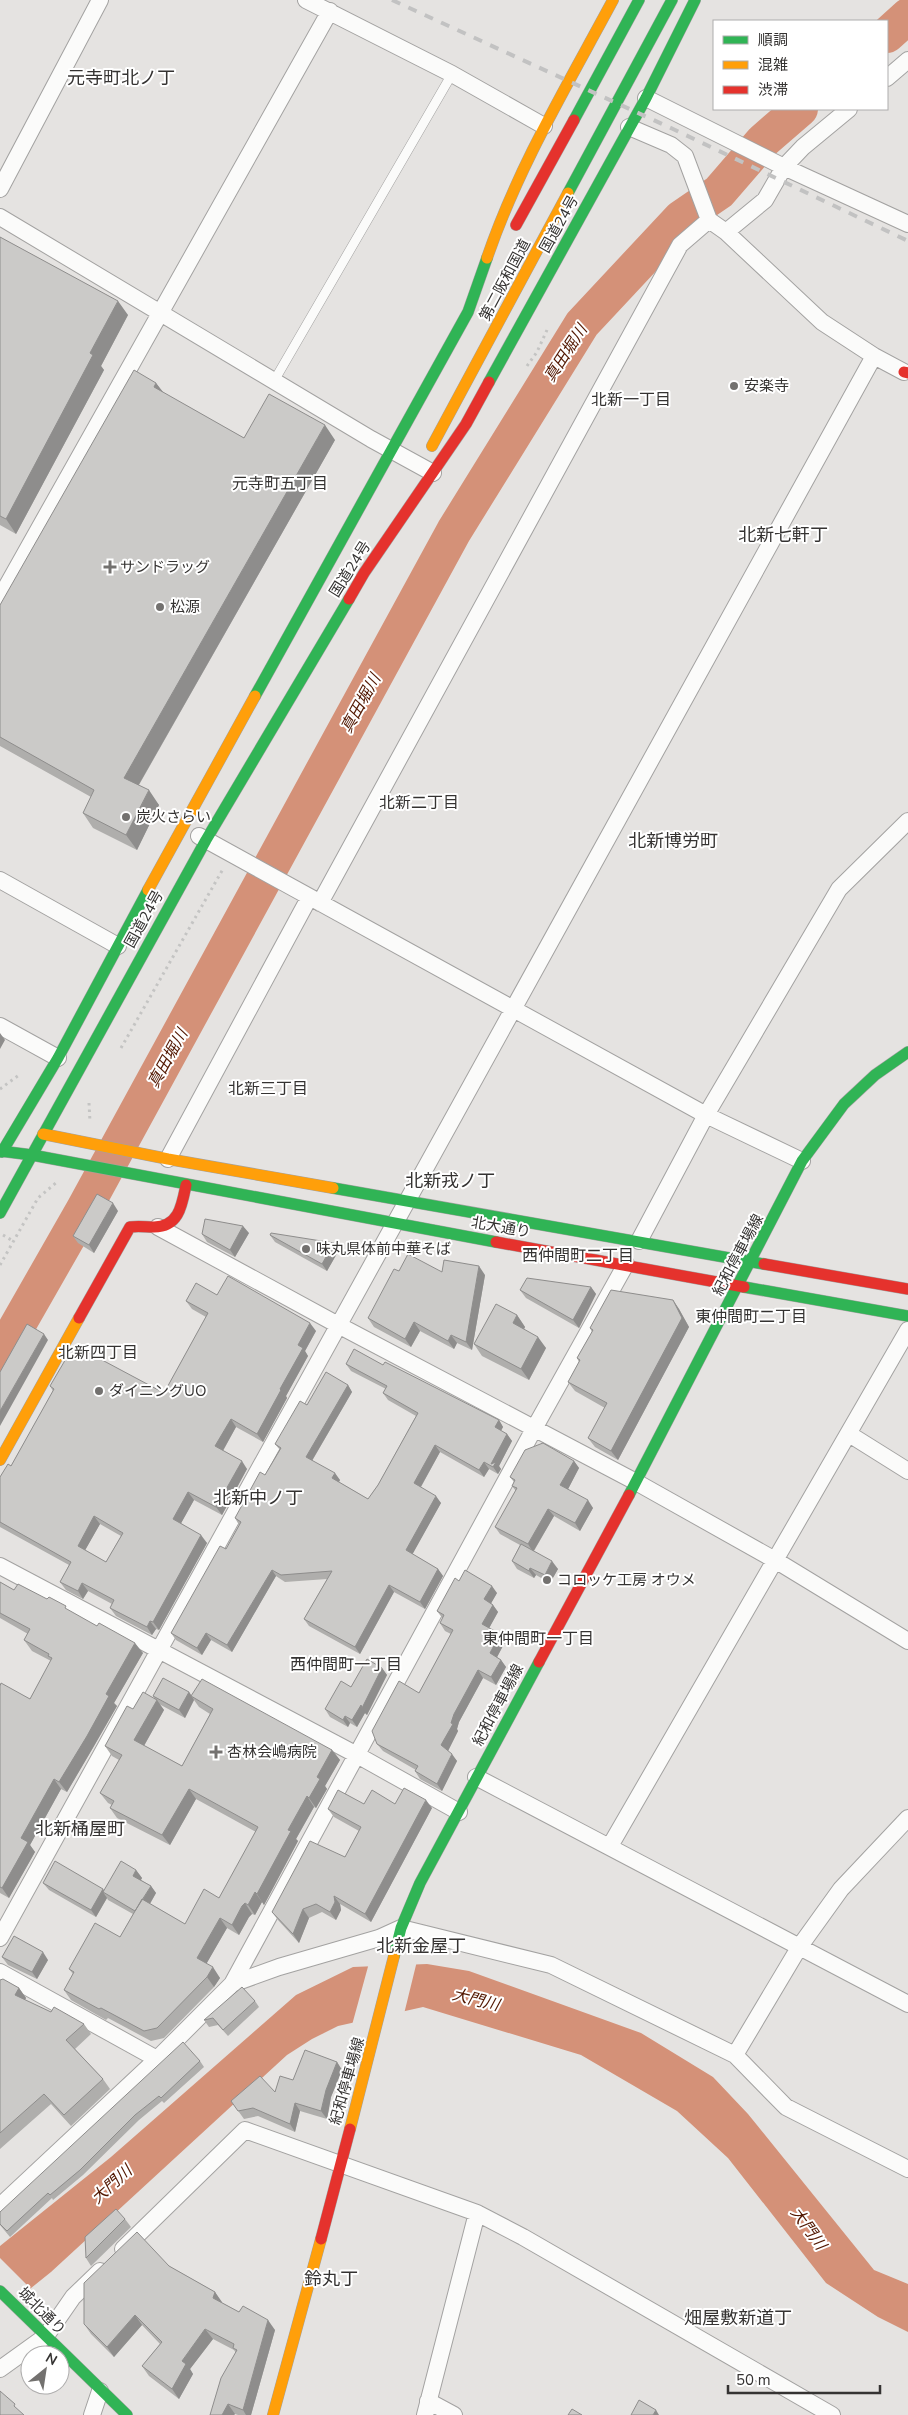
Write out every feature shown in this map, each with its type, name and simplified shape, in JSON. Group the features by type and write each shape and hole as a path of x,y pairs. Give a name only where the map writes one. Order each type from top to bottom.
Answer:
{"main road":[{"name":"国道24号","path":"0,1213 32,1155 29,1132 58,1058 182,827 468,312 501,217 544,126 613,0"},
{"name":"第二阪和国道","path":"468,312 639,0"},
{"name":"第二阪和国道","path":"427,470 672,0"},
{"name":"国道24号","path":"1,1153 29,1132 427,470 466,424 646,98 695,0"},
{"name":"紀和停車場線","path":"273,2415 375,2038 401,1928 420,1883 636,1482 802,1161 844,1104 875,1075 908,1052"},
{"path":"0,1128 29,1132"},
{"name":"北大通り","path":"29,1132 168,1159 908,1289"},
{"path":"1,1153 32,1155"},
{"name":"北大通り","path":"32,1155 396,1224 908,1316"},
{"path":"0,1460 130,1227 142,1225 158,1227 172,1222 180,1215 186,1185"},
{"name":"城北通り","path":"0,2290 100,2391 127,2415"}],"street":[{"path":"0,189 100,0"},
{"path":"306,0 452,74 544,126"},
{"path":"0,598 330,11"},
{"path":"888,77 908,60"},
{"path":"646,98 780,165 908,224"},
{"path":"726,232 765,200 780,165 848,110"},
{"path":"629,127 671,145 685,156 710,220 726,232 822,322 874,356 906,373"},
{"path":"0,216 274,381 427,470"},
{"path":"168,1159 680,245 710,220"},
{"path":"0,1938 340,1326 874,356"},
{"path":"639,1241 706,1115 839,889 908,821"},
{"path":"182,827 706,1115 802,1161"},
{"path":"0,880 118,946"},
{"path":"0,1026 58,1058"},
{"path":"158,1227 340,1326 535,1427 636,1482 775,1560 908,1642"},
{"path":"0,2206 157,2059 232,1984 535,1427 626,1264"},
{"path":"610,1846 908,1330"},
{"path":"849,1434 908,1471"},
{"path":"0,1566 357,1755 459,1812"},
{"path":"476,1777 908,2004"},
{"path":"735,2054 800,1946 841,1889 908,1818"},
{"path":"232,1984 279,1967 379,1938 401,1928 551,1965 735,2054 786,2107 908,2168"},
{"path":"0,1972 157,2059"},
{"path":"0,2369 46,2336 74,2297 245,2130 477,2213 523,2237 805,2409 832,2415"},
{"path":"454,2415 427,2408 477,2213"},
{"path":"92,2415 100,2391"}],"lane":[{"path":"274,381 452,74"}],"path":[{"path":"526,367 537,352 549,325"},
{"path":"117,1054 230,853"},
{"path":"0,1089 24,1072"},
{"path":"79,1141 91,1120 88,1105 93,1096"},
{"path":"0,1264 38,1198 55,1185 68,1162"},
{"path":"0,1233 13,1241"}],"water":[{"name":"大門川","path":"427,1964 469,1971 641,2033 713,2077 748,2114 874,2270 908,2284 908,2332 878,2317 826,2283 728,2158 677,2111 581,2055 423,2007 338,2026 312,2039 287,2055 51,2272 0,2313 0,2246 111,2157 296,1995 353,1967"}],"pier":[{"path":"417,1961 404,2014 352,2025 369,1963"},
{"path":"0,2258 32,2290 0,2315"}],"building":[{"path":"0,237 118,301 90,353 93,355 6,519 0,516"},
{"path":"134,370 156,383 154,387 244,438 269,394 325,425 124,778 149,790 126,835 83,813 94,790 0,737 0,605"},
{"path":"97,1194 113,1203 89,1245 73,1236"},
{"path":"205,1219 243,1226 230,1250 202,1234"},
{"path":"271,1233 334,1243 322,1264 270,1235"},
{"path":"408,1254 442,1272 444,1260 479,1266 466,1342 451,1335 448,1341 414,1322 405,1339 368,1318 394,1269 399,1271"},
{"path":"228,1276 310,1323 298,1345 303,1348 257,1434 231,1419 215,1446 242,1461 216,1507 188,1492 173,1519 201,1535 153,1622 150,1621 147,1627 110,1608 114,1600 82,1583 78,1591 60,1582 71,1562 0,1522 0,1477 8,1464 11,1466 54,1389 50,1386 74,1345 164,1393 208,1313 186,1301 196,1283 217,1295","holes":["94,1516 123,1533 106,1562 78,1546"]},
{"path":"527,1278 591,1287 573,1320 520,1290"},
{"path":"611,1290 673,1300 682,1318 611,1451 588,1438 607,1403 568,1382 580,1360 577,1358 593,1330 590,1328"},
{"path":"496,1304 517,1315 513,1323 538,1337 521,1369 474,1344"},
{"path":"27,1324 44,1334 0,1411 0,1372"},
{"path":"354,1349 383,1365 385,1362 499,1420 495,1427 507,1434 491,1464 496,1462 493,1467 484,1462 479,1470 435,1445 414,1483 436,1496 406,1550 438,1569 420,1602 389,1585 355,1647 304,1619 332,1571 281,1575 272,1570 227,1645 206,1633 197,1648 171,1633 220,1546 226,1549 241,1522 235,1518 260,1472 265,1475 281,1448 275,1444 300,1401 307,1405 326,1372 348,1385 306,1457 335,1473 332,1478 368,1499 378,1485 418,1413 383,1393 387,1386 346,1364"},
{"path":"543,1443 574,1461 560,1485 588,1500 575,1523 548,1509 528,1544 495,1527 517,1488 512,1486 515,1480 510,1477 525,1450"},
{"path":"521,1544 552,1561 545,1575 530,1568 529,1571 512,1561"},
{"path":"465,1570 492,1586 484,1599 493,1605 482,1624 500,1634 490,1653 501,1660 491,1677 478,1670 454,1714 451,1723 453,1724 441,1745 452,1754 437,1784 415,1771 418,1766 377,1744 372,1731 399,1681 419,1693 453,1630 440,1623 444,1615 437,1611 455,1578 459,1581"},
{"path":"0,1582 14,1590 18,1584 47,1599 49,1597 97,1626 99,1623 135,1643 106,1694 109,1696 87,1736 59,1782 54,1779 21,1838 28,1842 2,1888 0,1887 0,1686 1,1683 30,1699 52,1658 48,1656 49,1654 24,1640 30,1629 0,1613"},
{"path":"367,1659 382,1668 362,1708 361,1705 352,1720 345,1716 343,1720 325,1709 341,1681 351,1687"},
{"path":"163,1678 189,1692 179,1710 153,1696"},
{"path":"202,1679 332,1750 317,1777 320,1779 309,1798 307,1796 288,1830 291,1831 257,1894 255,1892 248,1905 245,1903 242,1906 232,1925 220,1918 197,1958 213,1967 207,1977 157,2028 144,2031 64,1990 74,1972 69,1969 95,1923 120,1937 142,1899 185,1924 204,1889 219,1898 258,1827 189,1789 162,1835 110,1808 114,1801 100,1793 122,1755 105,1746 127,1706 133,1709 143,1692 157,1700 134,1740 182,1766 213,1709 191,1696"},
{"path":"404,1788 426,1800 365,1914 334,1896 335,1902 330,1912 316,1904 303,1909 293,1934 272,1912 310,1841 345,1857 361,1827 328,1809 338,1790 364,1804 372,1790 395,1804"},
{"path":"55,1861 103,1889 91,1910 43,1883"},
{"path":"121,1861 136,1870 133,1876 151,1886 135,1911 103,1892"},
{"path":"14,1936 43,1952 32,1972 2,1957"},
{"path":"3,1979 19,1988 15,1995 51,2012 54,2007 84,2024 66,2040 103,2079 64,2115 44,2094 0,2133 0,1980"},
{"path":"242,1987 255,2001 223,2030 213,2018 204,2020"},
{"path":"183,2042 200,2061 161,2098 159,2096 135,2115 80,2170 50,2195 48,2193 7,2231 0,2224 0,2212"},
{"path":"305,2050 337,2062 326,2090 321,2111 295,2103 290,2124 253,2108 238,2111 231,2101 260,2076 275,2092 280,2076 293,2080"},
{"path":"116,2209 125,2219 86,2258 85,2237"},
{"path":"137,2232 169,2266 215,2292 213,2298 239,2312 243,2306 268,2320 243,2410 228,2404 222,2415 210,2415 221,2378 237,2350 233,2348 234,2344 205,2329 182,2361 186,2364 172,2389 142,2366 162,2342 135,2315 107,2347 84,2324 84,2283"},
{"path":"0,2391 15,2404 14,2406 24,2415 0,2415"},
{"path":"639,2400 656,2410 653,2415 631,2415"},
{"path":"572,2409 582,2415 568,2415"}],"waterway":[{"name":"真田堀川","path":"888,34 908,16"},
{"name":"真田堀川","path":"0,1356 84,1209 454,531 582,324 681,218 719,192 763,141 799,110"}],"railway":[{"path":"392,0 673,129 908,241"}],"traffic: fast":[{"path":"574,120 639,0"},
{"path":"568,193 672,0"},
{"path":"489,382 646,98 695,0"},
{"path":"255,696 468,312 487,258"},
{"path":"0,1151 32,1155 206,840 349,599"},
{"path":"2,1152 58,1058 148,890"},
{"path":"629,1495 802,1161 844,1104 875,1075 908,1052"},
{"path":"0,1213 32,1155 496,1242"},
{"path":"333,1188 764,1264"},
{"path":"744,1287 908,1316"},
{"path":"394,1956 401,1928 420,1883 539,1662"},
{"path":"0,2291 127,2415"}],"traffic: slow":[{"path":"487,258 513,191 613,0"},
{"path":"432,446 568,193"},
{"path":"148,890 255,696"},
{"path":"43,1134 168,1159 333,1188"},
{"path":"0,1460 79,1318"},
{"path":"350,2129 394,1956"},
{"path":"273,2415 321,2239"}],"traffic: jam":[{"path":"516,225 574,120"},
{"path":"904,372 908,373"},
{"path":"349,599 364,573 466,424 489,382"},
{"path":"79,1318 130,1227 154,1227 169,1223 178,1214 186,1185"},
{"path":"496,1242 744,1287"},
{"path":"764,1264 908,1289"},
{"path":"539,1662 629,1495"},
{"path":"321,2239 350,2129"}],"place":[{"name":"安楽寺","path":"734,386"},
{"name":"サンドラッグ","path":"110,567"},
{"name":"松源","path":"160,607"},
{"name":"炭火さらい","path":"126,817"},
{"name":"味丸県体前中華そば","path":"306,1249"},
{"name":"ダイニングUO","path":"99,1391"},
{"name":"コロッケ工房 オウメ","path":"547,1580"},
{"name":"杏林会嶋病院","path":"216,1752"}],"district":[{"name":"元寺町北ノ丁","path":"121,78"},
{"name":"北新一丁目","path":"631,399"},
{"name":"元寺町五丁目","path":"280,483"},
{"name":"北新七軒丁","path":"783,535"},
{"name":"北新二丁目","path":"419,802"},
{"name":"北新博労町","path":"673,841"},
{"name":"北新三丁目","path":"268,1088"},
{"name":"北新戎ノ丁","path":"450,1181"},
{"name":"西仲間町二丁目","path":"578,1255"},
{"name":"東仲間町二丁目","path":"751,1316"},
{"name":"北新四丁目","path":"98,1352"},
{"name":"北新中ノ丁","path":"258,1498"},
{"name":"東仲間町一丁目","path":"538,1638"},
{"name":"西仲間町一丁目","path":"346,1664"},
{"name":"北新桶屋町","path":"80,1829"},
{"name":"北新金屋丁","path":"421,1946"},
{"name":"鈴丸丁","path":"331,2279"},
{"name":"畑屋敷新道丁","path":"738,2318"}]}
